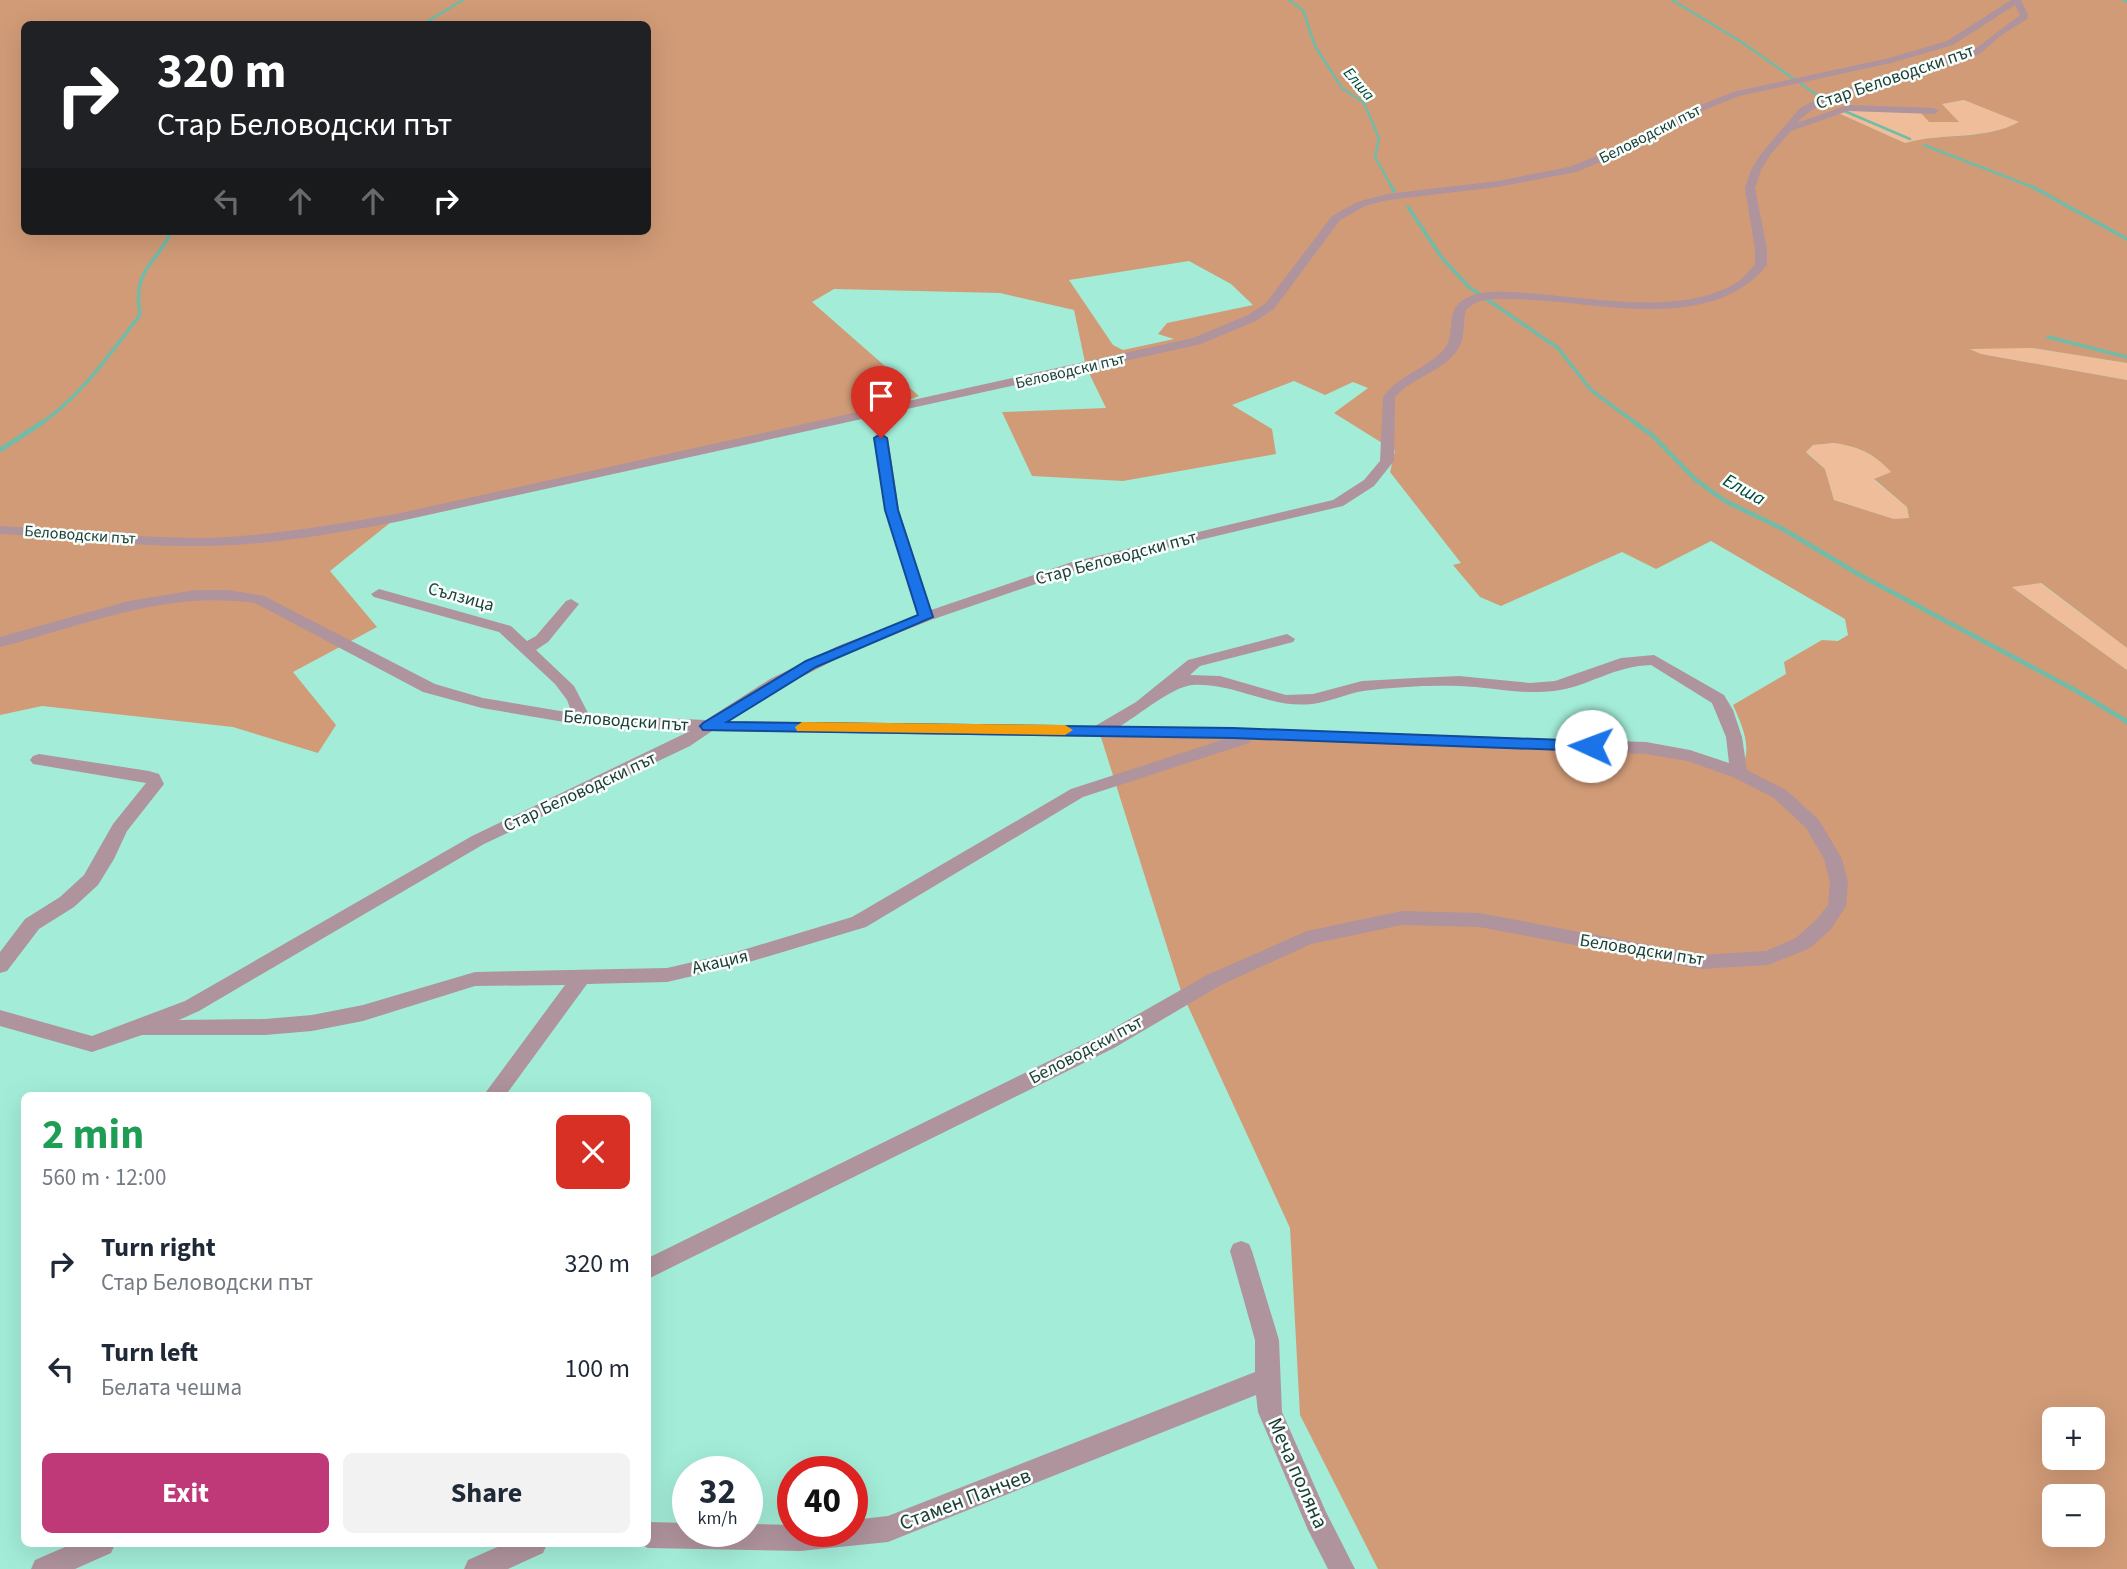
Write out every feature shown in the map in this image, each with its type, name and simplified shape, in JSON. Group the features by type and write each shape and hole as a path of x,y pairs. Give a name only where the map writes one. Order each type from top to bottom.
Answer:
{"street":[{"name":"Стар Беловодски път","path":"0,1018 92,1044 138,1028 192,1006 478,840 684,742 811,664 926,617 1077,565 1338,503 1369,483 1387,461 1389,397 1407,379 1450,351 1458,333 1459,309 1468,301 1482,297 1674,303 1718,296 1745,285 1761,265 1761,249 1750,188 1756,170 1766,154 1803,110 1818,100 1962,59 1978,51 1997,34 2023,19 2024,15 2017,0"},
{"name":"Беловодски път","path":"0,530 172,542 253,540 320,531 396,518 1196,341 1252,318 1270,306 1335,218 1361,204 1387,197 1498,184 1572,170 1628,147 1695,111 1735,94 1891,60 1950,43 2017,0"},
{"path":"1789,128 1803,126 1834,110 1848,108 1934,111"},
{"path":"881,438 892,510 926,617"},
{"name":"Беловодски път","path":"0,642 184,594 232,593 259,599 429,688 482,703 582,720 708,726 1260,734 1646,748 1690,756 1739,773 1780,794 1813,824 1833,859 1839,882 1837,906 1824,924 1803,943 1768,958 1702,962 1479,919 1402,918 1307,938 1214,980 1107,1042 651,1268"},
{"name":"Сълзица","path":"379,594 505,629 573,696 580,707 582,720"},
{"path":"526,649 542,639 571,604"},
{"path":"1099,731 1142,706 1194,663 1287,639"},
{"path":"1170,684 1192,680 1220,681 1284,700 1313,699 1362,686 1415,683 1459,681 1530,688 1557,686 1627,661 1654,660 1718,699 1725,710 1734,737 1739,773"},
{"name":"Акация","path":"138,1028 265,1027 312,1023 363,1013 475,979 667,975 802,941 859,922 1077,793 1260,734"},
{"path":"0,966 32,924 67,902 91,880 105,859 118,828 155,784 153,778 149,777 38,760"},
{"path":"496,1092 581,978"},
{"name":"Меча поляна","path":"1241,1251 1268,1340 1270,1412 1317,1521 1342,1569"},
{"name":"Стамен Панчев","path":"651,1535 800,1538 888,1530 1267,1379"},
{"path":"44,1569 95,1547"},
{"path":"477,1569 527,1547"}],"shaded area":[{"path":"0,0 2127,0 2127,363 2032,348 1970,349 1981,354 2127,380 2127,648 2041,583 2012,587 2127,670 2127,1569 1378,1569 1300,1415 1290,1228 1181,991 1099,731 1646,748 1739,773 1746,756 1746,747 1733,705 1786,674 1784,662 1822,640 1838,641 1848,635 1845,619 1711,541 1656,569 1622,552 1501,606 1480,597 1453,565 1461,563 1390,472 1395,451 1334,413 1368,388 1353,382 1325,395 1294,381 1232,405 1272,429 1276,454 1123,481 1032,476 1002,412 1106,408 1086,367 1074,310 1000,293 834,289 812,302 919,396 875,414 396,518 330,571 377,627 293,672 336,725 318,753 233,727 42,706 0,715","holes":["1964,100 2019,122 1991,132 1905,143 1836,112 1850,109 1919,111 1929,122 1959,122 1942,104","1189,261 1231,284 1253,305 1167,323 1158,334 1174,339 1123,350 1113,345 1069,280","1833,443 1850,446 1878,460 1891,472 1874,479 1907,507 1909,518 1894,519 1834,500 1825,469 1806,452 1813,445"]},
{"path":"1964,100 2020,122 1978,134 1905,143 1835,112 1897,110 1958,121 1941,104"},
{"path":"1968,348 2032,348 2127,363 2127,380 1981,354"},
{"path":"1833,443 1865,452 1892,472 1874,480 1907,507 1909,519 1894,519 1834,500 1825,469 1806,451 1813,445"},
{"path":"2040,583 2127,648 2127,670 2011,586"}],"waterway":[{"path":"428,21 463,0"},
{"name":"Елша","path":"1289,0 1303,10 1315,46 1342,88 1364,103 1379,138 1375,157 1392,188"},
{"path":"1672,0 1740,41 1824,100"},
{"path":"2123,0 2127,1"},
{"path":"1842,110 1910,139"},
{"path":"1924,145 2034,188"},
{"name":"Елша","path":"1391,186 1394,191"},
{"path":"2034,188 2127,239"},
{"name":"Елша","path":"1408,207 1442,258 1469,287 1558,348 1591,390 1637,424"},
{"path":"41,424 82,388 140,315 139,287 142,278 170,235"},
{"path":"2048,337 2127,357"},
{"name":"Елша","path":"1634,422 1652,435 1696,480 1725,501 1783,529 1858,574 2075,690 2124,720"},
{"path":"0,450 41,424"}],"slow traffic":[{"path":"802,727 1065,730"}],"route":[{"path":"881,438 892,510 926,617 811,664 708,726 1233,733 1591,746"}]}
